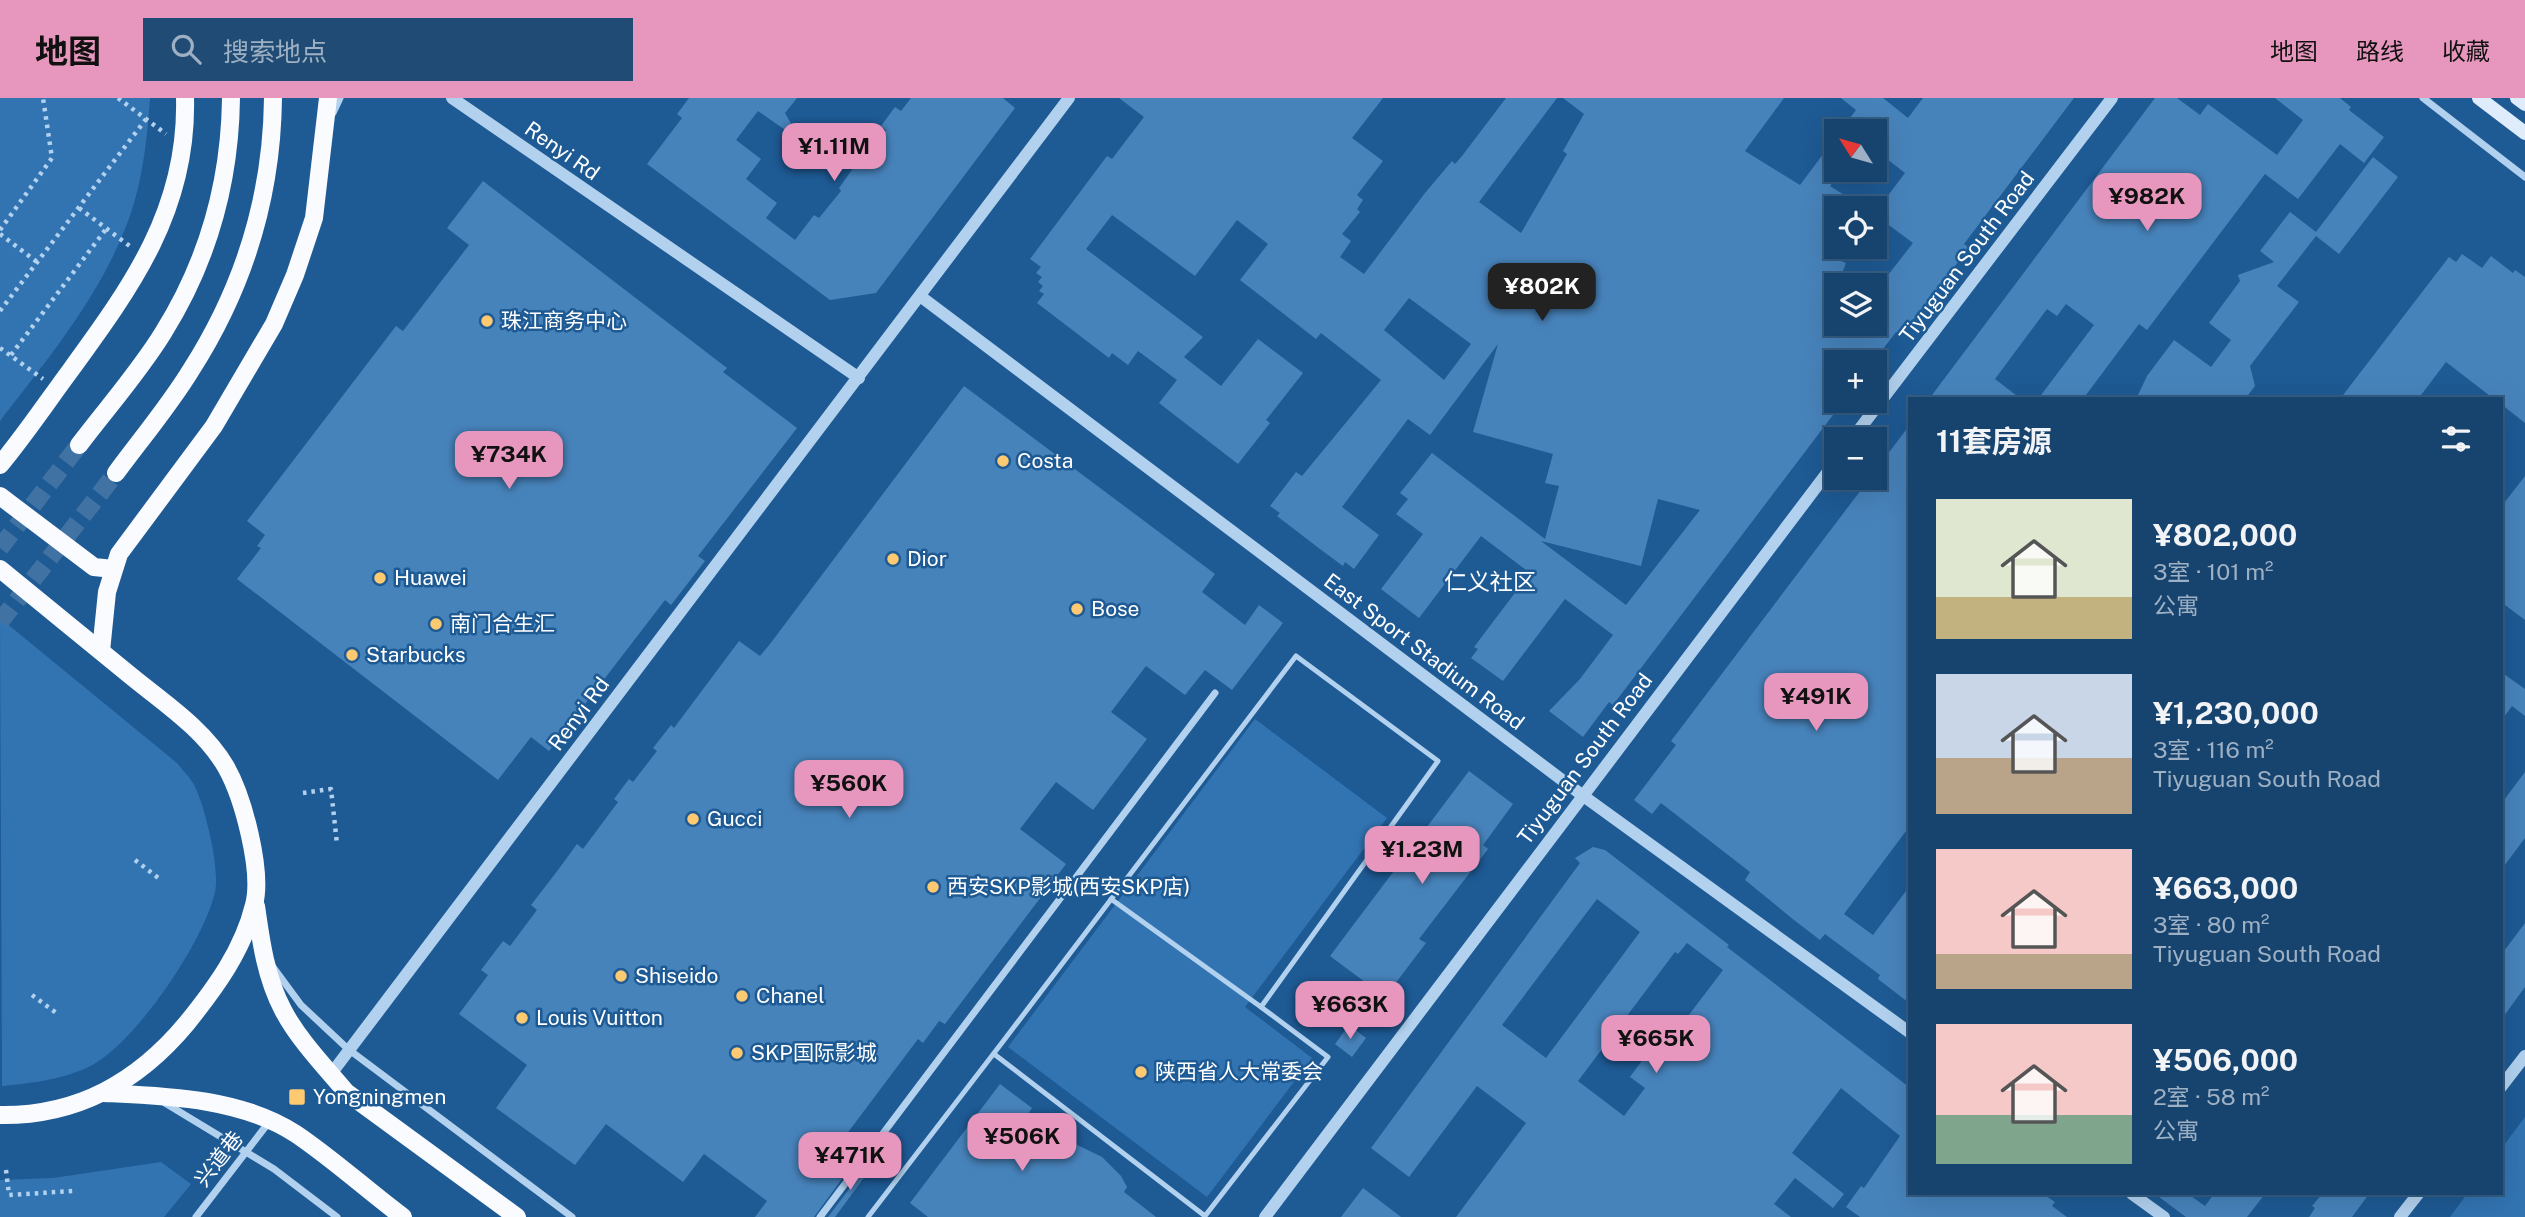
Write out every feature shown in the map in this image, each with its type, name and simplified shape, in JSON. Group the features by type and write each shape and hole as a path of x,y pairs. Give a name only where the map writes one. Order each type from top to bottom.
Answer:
{"main road":[{"path":"0,465 117,306 144,264 162,228 174,190 183,151 186,98"},
{"path":"79,445 163,333 195,274 212,228 227,171 231,98"},
{"path":"116,473 191,370 220,320 242,270 259,218 269,168 273,98"},
{"path":"101,651 104,614 113,569 135,530 215,426 274,324 314,218 326,134 328,98"},
{"path":"2479,98 2525,134"},
{"path":"0,496 94,566 113,569"},
{"path":"0,569 190,724 225,765 245,808 263,958 283,1011 331,1074 345,1091 517,1217"},
{"path":"0,1115 23,1116 68,1109 104,1093 144,1066 176,1036 207,999 234,959 255,902"},
{"path":"104,1093 209,1102 269,1122 295,1133 402,1217"}],"street":[{"path":"326,134 340,98"},
{"name":"Renyi Rd","path":"452,98 859,377"},
{"name":"Renyi Rd","path":"331,1074 1069,98"},
{"name":"Tiyuguan South Road","path":"1861,427 2112,98"},
{"path":"2423,98 2525,177"},
{"path":"2507,119 2522,100"},
{"name":"East Sport Stadium Road","path":"920,296 1582,795 1908,1031"},
{"name":"Tiyuguan South Road","path":"1265,1217 1824,477"},
{"path":"820,1217 1215,692"},
{"path":"260,936 274,968 301,1005 348,1049 572,1217"},
{"path":"2503,1084 2525,1056"},
{"path":"141,1095 173,1106 246,1152 337,1217"},
{"name":"兴道巷","path":"196,1217 269,1122"},
{"path":"2133,1195 2164,1217"},
{"path":"2400,1217 2417,1195"}],"lane":[{"path":"868,1217 1296,656 1438,761 1261,1007"},
{"path":"994,1054 1205,1216 1328,1057 1111,899"}],"path":[{"path":"37,262 0,232 52,158 43,98"},
{"path":"118,98 170,137"},
{"path":"0,311 146,119"},
{"path":"79,208 139,253"},
{"path":"11,355 106,229"},
{"path":"0,348 47,382"},
{"path":"303,793 331,789 337,844"},
{"path":"135,860 161,880"},
{"path":"32,995 59,1015"},
{"path":"6,1170 9,1195 73,1191"}],"shaded area":[{"path":"0,98 150,98 140,181 131,213 113,255 100,281 69,329 0,421"},
{"path":"0,618 177,763 192,782 200,799 216,869 215,892 198,936 167,987 130,1033 111,1051 84,1069 37,1082 2,1086"},
{"path":"1255,719 1387,818 1245,1007 1312,1058 1207,1197 1008,1047"},
{"path":"2525,1117 2525,1217 2450,1217 2466,1195 2503,1195 2503,1146"},
{"path":"161,1162 191,1184 164,1217 0,1217 0,1180 53,1178"}],"building":[{"path":"689,98 797,98 785,113 801,141 758,111 736,140 761,159 746,179 777,203 766,218 795,240 814,215 819,218 841,191 839,188 861,157 864,159 886,130 881,126 895,107 901,111 911,98 1003,98 1015,108 876,293 830,300 647,164 682,118 677,114"},
{"path":"1119,98 1383,98 1352,138 1383,161 1357,195 1363,200 1357,209 1360,212 1342,234 1351,241 1340,257 1364,274 1425,193 1452,161 1455,164 1462,156 1506,98 1557,98 1479,202 1521,233 1567,154 1563,151 1584,114 1563,98 1784,98 1745,151 1800,185 1824,153 1824,182 1833,182 1830,186 1846,196 1824,196 1824,259 1836,259 1846,263 1842,273 1824,273 1824,336 1887,336 1887,276 1913,243 1887,224 1887,197 1905,173 1887,159 1887,119 1849,119 1856,110 1841,98 1883,98 1908,118 1923,98 2074,98 1964,244 1969,248 1901,335 1896,332 1882,350 1824,350 1824,413 1834,413 1613,705 1609,702 1583,737 1549,711 1580,679 1613,635 1565,599 1503,681 1471,658 1478,649 1474,647 1530,573 1481,536 1419,618 1381,589 1423,534 1396,514 1408,499 1400,493 1432,453 1545,539 1559,486 1545,483 1553,454 1473,432 1498,344 1430,435 1408,419 1342,507 1379,535 1354,569 1345,562 1343,566 1277,516 1280,513 1270,506 1296,472 1302,476 1381,380 1321,333 1316,339 1240,280 1268,244 1237,220 1195,276 1112,215 1086,249 1203,337 1184,357 1221,386 1258,339 1303,373 1266,420 1270,423 1238,464 1159,403 1177,380 1138,351 1128,365 1112,353 1109,358 1037,303 1044,294 1039,291 1043,286 1038,282 1042,277 1036,273 1041,267 1030,259 1107,156 1112,159 1144,117","holes":["1409,298 1471,344 1444,380 1384,330","1658,499 1700,510 1626,605 1541,541 1641,566"]},
{"path":"2155,98 2177,98 2200,115 2208,104 2277,155 2303,120 2275,98 2340,98 2351,107 2349,110 2384,137 2364,163 2340,144 2298,199 2265,174 2147,330 2139,324 2084,397 2040,397 2094,325 2066,304 2057,316 2047,309 1995,379 2018,397 1931,397"},
{"path":"2373,157 2398,177 2339,254 2316,236 2277,286 2299,302 2250,366 2255,386 2247,397 2137,397 2147,376 2174,340 2211,367 2231,340 2209,323 2240,281 2238,275 2274,262 2260,251 2290,212 2316,232"},
{"path":"483,181 727,368 723,372 797,428 698,556 705,561 671,605 665,600 549,751 531,737 498,780 237,579 261,548 257,546 265,535 247,521 396,326 403,331 469,245 447,228"},
{"path":"2462,254 2482,268 2491,256 2513,273 2515,270 2525,277 2525,423 2503,406 2503,397 2491,397 2446,362 2420,397 2342,397 2449,257 2456,262"},
{"path":"964,386 1215,574 1202,592 1245,625 1259,605 1283,623 1232,690 1205,670 1185,695 1146,666 1111,712 1147,739 1093,810 1056,782 1020,829 1066,864 945,1024 939,1021 923,1043 918,1039 840,1143 858,1157 814,1217 755,1217 767,1201 704,1154 683,1182 606,1124 575,1165 496,1108 527,1065 459,1014 488,975 481,970 503,941 510,946 537,910 531,905 577,844 583,849 618,802 614,799 629,779 633,782 657,751 653,748 671,725 674,728 739,641 760,656"},
{"path":"1908,427 1908,828 1844,914 1873,935 1908,888 1908,1002 1878,979 1880,975 1825,934 1820,940 1794,920 1745,880 1750,872 1661,803 1652,814 1634,800 1676,745 1671,741 1861,490 1887,490 1887,455"},
{"path":"2525,476 2525,620 2503,604 2503,504"},
{"path":"2503,673 2525,689 2525,716 2512,706 2503,718"},
{"path":"1469,771 1513,804 1483,845 1488,849 1419,939 1426,943 1385,997 1330,956"},
{"path":"2525,772 2525,838 2503,867 2503,801"},
{"path":"1593,847 1605,850 1908,1086 1908,1195 2044,1195 2055,1202 2052,1206 2067,1217 1860,1217 1846,1207 1861,1186 1864,1188 1900,1136 1841,1088 1792,1153 1844,1194 1833,1208 1795,1178 1774,1204 1791,1217 1456,1217 1526,1123 1477,1086 1409,1177 1371,1148 1580,863 1575,858","holes":["1597,899 1640,932 1546,1058 1502,1025","1687,943 1723,970 1657,1057 1649,1051 1630,1077 1645,1088 1624,1116 1578,1081 1675,952 1678,954"]},
{"path":"2525,923 2525,987 2503,1017 2503,952"},
{"path":"1349,1025 1366,1038 1352,1057 1335,1044"},
{"path":"1000,1084 1032,1108 1025,1118 1061,1145 1065,1139 1102,1157 1121,1176 1127,1187 1124,1192 1156,1217 928,1217 910,1203"},
{"path":"868,1164 872,1167 835,1217 828,1217"},
{"path":"1363,1188 1401,1217 1341,1217"},
{"path":"2156,1195 2189,1195 2205,1206 2213,1195 2264,1195 2247,1217 2186,1217"},
{"path":"2321,1195 2368,1195 2352,1217 2309,1217 2315,1208 2312,1206"}],"tunnel":[{"path":"0,548 79,445"},
{"path":"0,622 116,473"}],"place":[{"name":"珠江商务中心","path":"487,321"},
{"name":"Costa","path":"1003,461"},
{"name":"Dior","path":"893,559"},
{"name":"Huawei","path":"380,578"},
{"name":"Bose","path":"1077,609"},
{"name":"南门合生汇","path":"436,624"},
{"name":"Starbucks","path":"352,655"},
{"name":"Gucci","path":"693,819"},
{"name":"西安SKP影城(西安SKP店)","path":"933,887"},
{"name":"Shiseido","path":"621,976"},
{"name":"Chanel","path":"742,996"},
{"name":"Louis Vuitton","path":"522,1018"},
{"name":"SKP国际影城","path":"737,1053"},
{"name":"陕西省人大常委会","path":"1141,1072"},
{"name":"Yongningmen","path":"297,1097"}],"district":[{"name":"仁义社区","path":"1490,582"}]}
